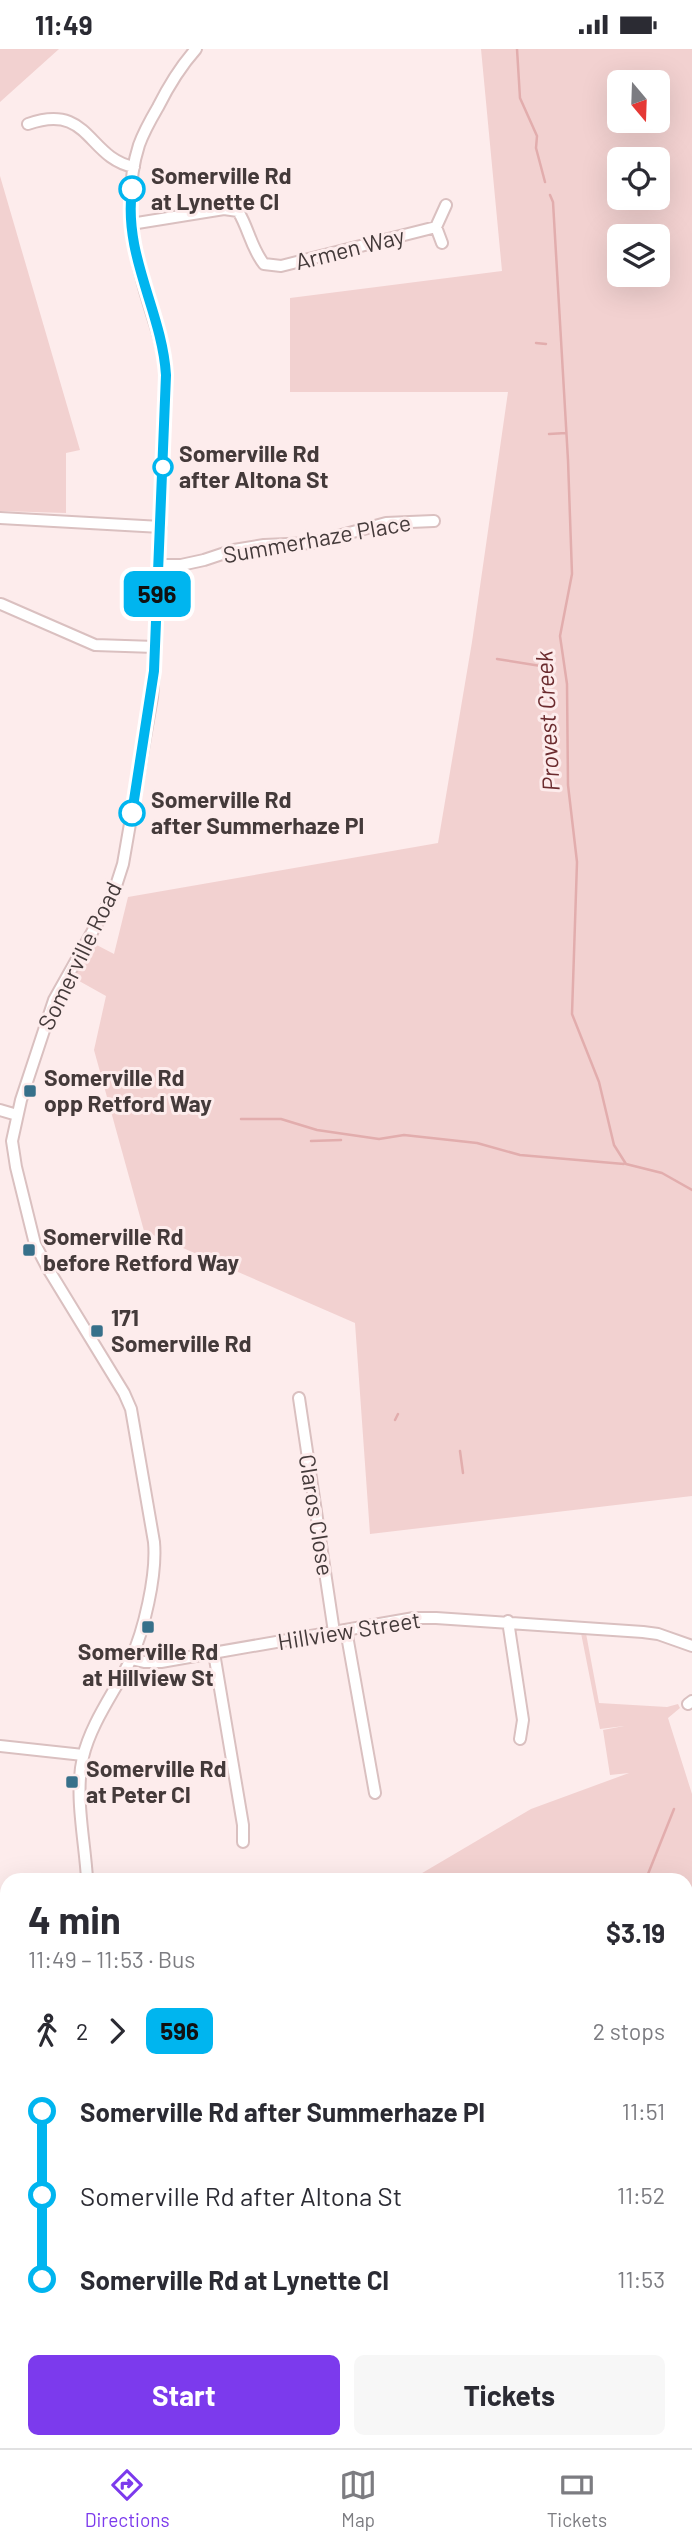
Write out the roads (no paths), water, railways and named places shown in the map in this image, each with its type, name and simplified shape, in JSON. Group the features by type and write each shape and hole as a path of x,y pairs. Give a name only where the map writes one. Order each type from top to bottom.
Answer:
{"street":[{"name":"Somerville Road","path":"87,1873 80,1772 83,1755 99,1718 131,1659 149,1594 155,1557 136,1426 124,1393 35,1244 14,1159 13,1133 54,1000 102,917 119,880 152,697 166,365 162,342 138,266 131,224 134,167 142,138 171,81 196,49"},
{"path":"29,124 45,118 59,117 72,122 122,164 134,167"},
{"name":"Armen Way","path":"442,243 436,227 446,205"},
{"name":"Armen Way","path":"131,224 224,209 238,211 246,224 254,253 264,264 281,266 436,227"},
{"path":"0,518 160,527"},
{"name":"Summerhaze Place","path":"158,565 192,563 234,550 264,545 312,543 386,523 434,521"},
{"path":"1,604 95,645 155,647"},
{"path":"0,1110 17,1115"},
{"name":"Claros Close","path":"299,1398 340,1631 374,1793"},
{"name":"Hillview Street","path":"131,1659 161,1662 414,1618 508,1621 643,1632 692,1646"},
{"path":"508,1621 523,1720 520,1739"},
{"path":"214,1653 243,1825 243,1842"},
{"path":"0,1746 83,1755"}],"waterway":[{"name":"Provest Creek","path":"517,49 520,98 537,136 536,148 545,182"},
{"name":"Provest Creek","path":"550,195 553,202 568,460 572,574 560,636 567,684 568,785 577,862 572,1014 599,1082 614,1145 626,1164 662,1173 692,1190"},
{"path":"536,343 546,344"},
{"path":"549,434 566,433"},
{"path":"497,659 547,667"},
{"path":"241,1119 281,1119 317,1130 379,1139 404,1135 477,1143 520,1155 624,1164"},
{"path":"311,1141 341,1140"},
{"path":"395,1420 398,1414"},
{"path":"460,1451 463,1473"},
{"path":"648,1873 674,1809"}],"place":[{"name":"Somerville Rd at Lynette Cl","path":"132,189"},
{"name":"Somerville Rd after Altona St","path":"163,467"},
{"name":"Somerville Rd after Summerhaze Pl","path":"132,813"},
{"name":"Somerville Rd opp Retford Way","path":"30,1091"},
{"name":"Somerville Rd before Retford Way","path":"29,1250"},
{"name":"171 Somerville Rd","path":"97,1331"},
{"name":"Somerville Rd at Hillview St","path":"148,1627"},
{"name":"Somerville Rd at Peter Cl","path":"72,1782"}]}
